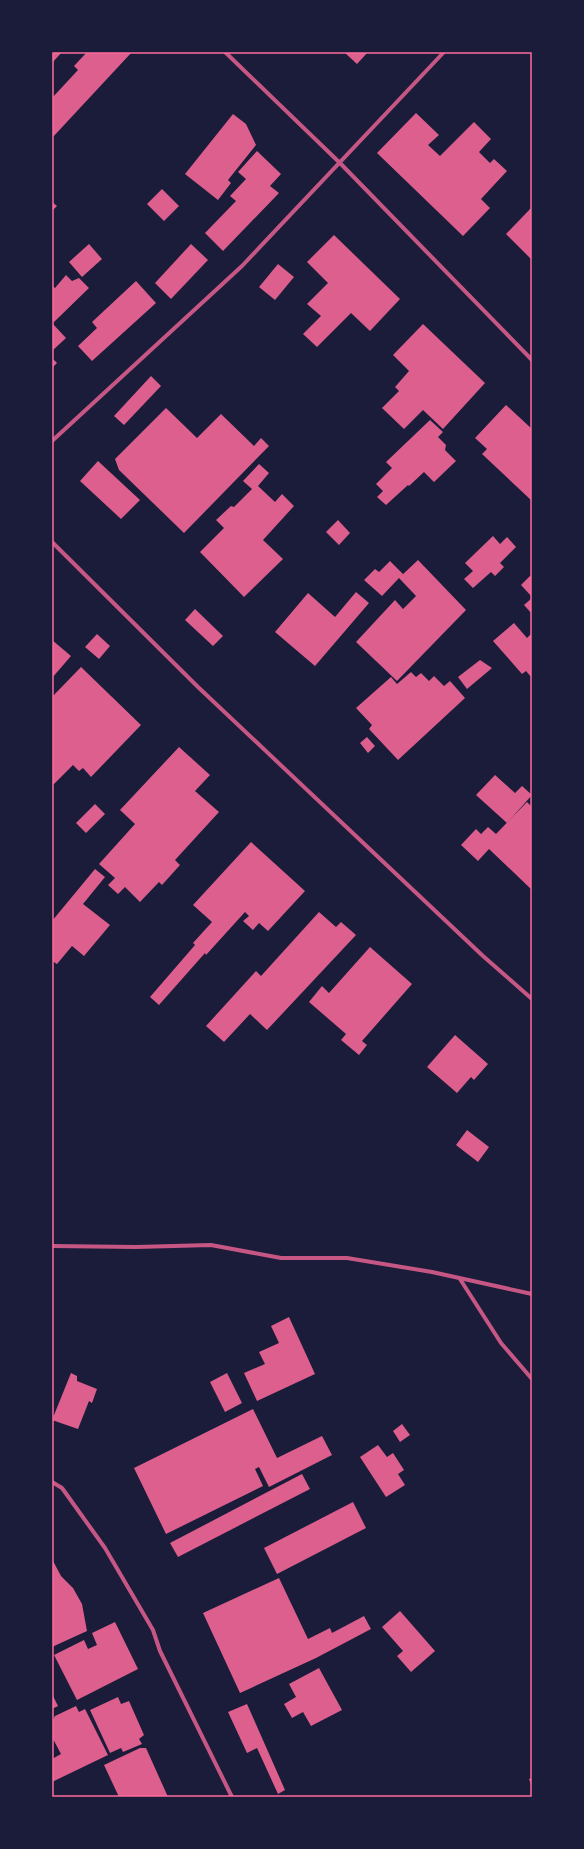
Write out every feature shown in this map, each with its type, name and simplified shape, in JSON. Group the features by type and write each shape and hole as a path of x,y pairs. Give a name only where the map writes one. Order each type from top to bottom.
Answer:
{"street":[{"path":"225,52 340,163 532,360"},
{"path":"52,441 242,266 444,52"},
{"path":"52,542 198,687 483,956 532,999"},
{"path":"52,1246 136,1247 211,1245 281,1258 347,1258 532,1294"},
{"path":"460,1279 501,1343 532,1379"},
{"path":"52,1482 62,1488 105,1548 152,1630 160,1651 232,1797"}],"building":[{"path":"52,52 62,52 52,63"},
{"path":"87,52 132,52 52,138 52,98 78,70 74,66"},
{"path":"344,52 368,52 357,64"},
{"path":"416,113 439,135 428,145 440,156 474,122 491,139 479,152 490,163 494,159 507,171 481,199 490,208 463,236 377,153"},
{"path":"233,114 246,124 256,145 228,180 231,183 218,200 185,174"},
{"path":"257,151 281,174 270,186 279,193 223,251 205,233 236,201 230,196 246,179 238,172"},
{"path":"162,189 179,206 164,221 147,204"},
{"path":"52,202 57,206 52,211"},
{"path":"532,207 532,260 506,234"},
{"path":"334,235 400,299 370,331 351,313 317,347 303,334 321,316 307,304 328,283 307,262"},
{"path":"89,244 102,259 82,277 69,262"},
{"path":"191,244 208,260 171,299 155,283"},
{"path":"278,264 294,277 275,300 259,287"},
{"path":"66,275 72,281 79,278 89,288 54,322 52,320 52,286 55,288"},
{"path":"136,281 156,303 92,361 78,346 97,328 92,322"},
{"path":"52,323 66,338 52,351"},
{"path":"423,324 485,383 443,429 423,410 404,429 382,408 399,391 395,387 409,371 393,355"},
{"path":"52,358 57,363 52,368"},
{"path":"151,376 161,386 124,425 114,416"},
{"path":"506,405 532,429 532,501 482,454 487,449 475,438"},
{"path":"166,408 197,438 221,414 254,446 261,438 269,446 184,533 119,470 115,459"},
{"path":"430,420 443,432 438,437 446,445 445,450 456,461 434,482 424,472 386,505 377,497 383,491 376,484 392,468 386,462"},
{"path":"98,461 140,500 121,519 80,481"},
{"path":"259,464 269,473 258,486 275,502 282,494 294,506 263,540 283,559 244,597 200,552 224,528 216,520 231,506 234,507 252,489 243,481"},
{"path":"338,520 350,533 339,545 326,532"},
{"path":"493,536 500,544 507,537 516,547 500,563 504,567 495,576 491,572 473,588 464,579 473,571 465,563"},
{"path":"418,560 466,610 397,681 356,642 395,600 403,609 416,596 399,578 382,596 364,580 375,569 379,572 390,561 403,574 400,577"},
{"path":"532,574 532,597 521,585"},
{"path":"356,592 369,603 315,666 275,632 308,593 335,617"},
{"path":"532,598 532,614 524,605"},
{"path":"195,609 223,636 213,646 185,620"},
{"path":"514,623 527,638 532,633 532,678 526,671 522,674 493,641"},
{"path":"97,634 110,646 99,659 85,647"},
{"path":"52,640 71,656 52,678"},
{"path":"480,660 492,668 467,689 458,677"},
{"path":"81,667 141,725 91,777 83,768 79,771 73,765 52,786 52,697"},
{"path":"411,672 416,677 421,673 429,681 434,676 444,686 450,681 465,698 398,760 369,729 372,725 356,708 391,677 397,684"},
{"path":"367,737 375,746 368,753 360,743"},
{"path":"179,747 210,775 195,791 219,812 175,860 180,865 162,885 159,882 140,902 125,887 118,894 108,885 115,878 99,864 135,824 120,810"},
{"path":"495,775 515,793 522,786 532,795 507,823 476,795"},
{"path":"527,802 532,807 532,890 489,849 478,861 461,845 476,829 481,834 488,827 496,834"},
{"path":"95,804 105,814 86,833 76,823"},
{"path":"251,842 305,891 268,931 259,923 253,930 243,921 249,916 245,912 206,955 205,953 159,1005 150,997 195,945 193,943 212,922 193,905"},
{"path":"95,869 105,877 83,904 110,925 84,956 72,946 57,964 52,961 52,921"},
{"path":"319,912 336,927 341,922 356,935 267,1030 250,1014 224,1042 206,1026 256,971 261,976"},
{"path":"370,947 412,984 362,1041 367,1045 359,1055 341,1040 346,1034 309,1002 322,986 329,993"},
{"path":"455,1035 488,1064 474,1080 471,1077 457,1093 427,1067"},
{"path":"467,1130 489,1147 478,1162 456,1145"},
{"path":"289,1317 315,1374 257,1401 244,1373 265,1364 259,1352 279,1343 271,1326"},
{"path":"71,1373 77,1376 77,1381 97,1389 92,1403 89,1401 78,1429 52,1420"},
{"path":"227,1373 242,1403 225,1412 210,1382"},
{"path":"253,1409 277,1458 322,1436 332,1455 269,1487 259,1467 255,1469 263,1486 166,1534 134,1468"},
{"path":"402,1424 410,1435 400,1442 393,1431"},
{"path":"378,1445 387,1457 393,1453 404,1470 398,1474 405,1485 386,1497 360,1457"},
{"path":"302,1474 310,1489 178,1557 170,1543"},
{"path":"353,1502 366,1528 277,1574 264,1548"},
{"path":"52,1559 61,1576 73,1588 82,1604 87,1631 52,1647"},
{"path":"279,1578 308,1639 330,1628 332,1633 364,1616 371,1629 316,1658 240,1693 203,1613"},
{"path":"400,1611 435,1651 411,1672 397,1656 403,1651 382,1627"},
{"path":"115,1622 138,1669 77,1700 54,1655 84,1640 88,1649 97,1645 92,1633"},
{"path":"319,1668 342,1710 311,1726 303,1712 292,1718 284,1704 296,1697 289,1684"},
{"path":"52,1694 58,1706 52,1709"},
{"path":"118,1697 121,1704 129,1701 144,1735 139,1739 142,1744 123,1752 121,1748 110,1753 90,1710"},
{"path":"247,1704 285,1790 278,1794 257,1748 247,1753 228,1712"},
{"path":"76,1706 79,1712 85,1709 108,1755 52,1782 52,1759 61,1754 52,1737 52,1721 55,1716"},
{"path":"140,1748 146,1748 168,1797 119,1797 104,1765"},
{"path":"532,1778 532,1787 529,1779"}]}
